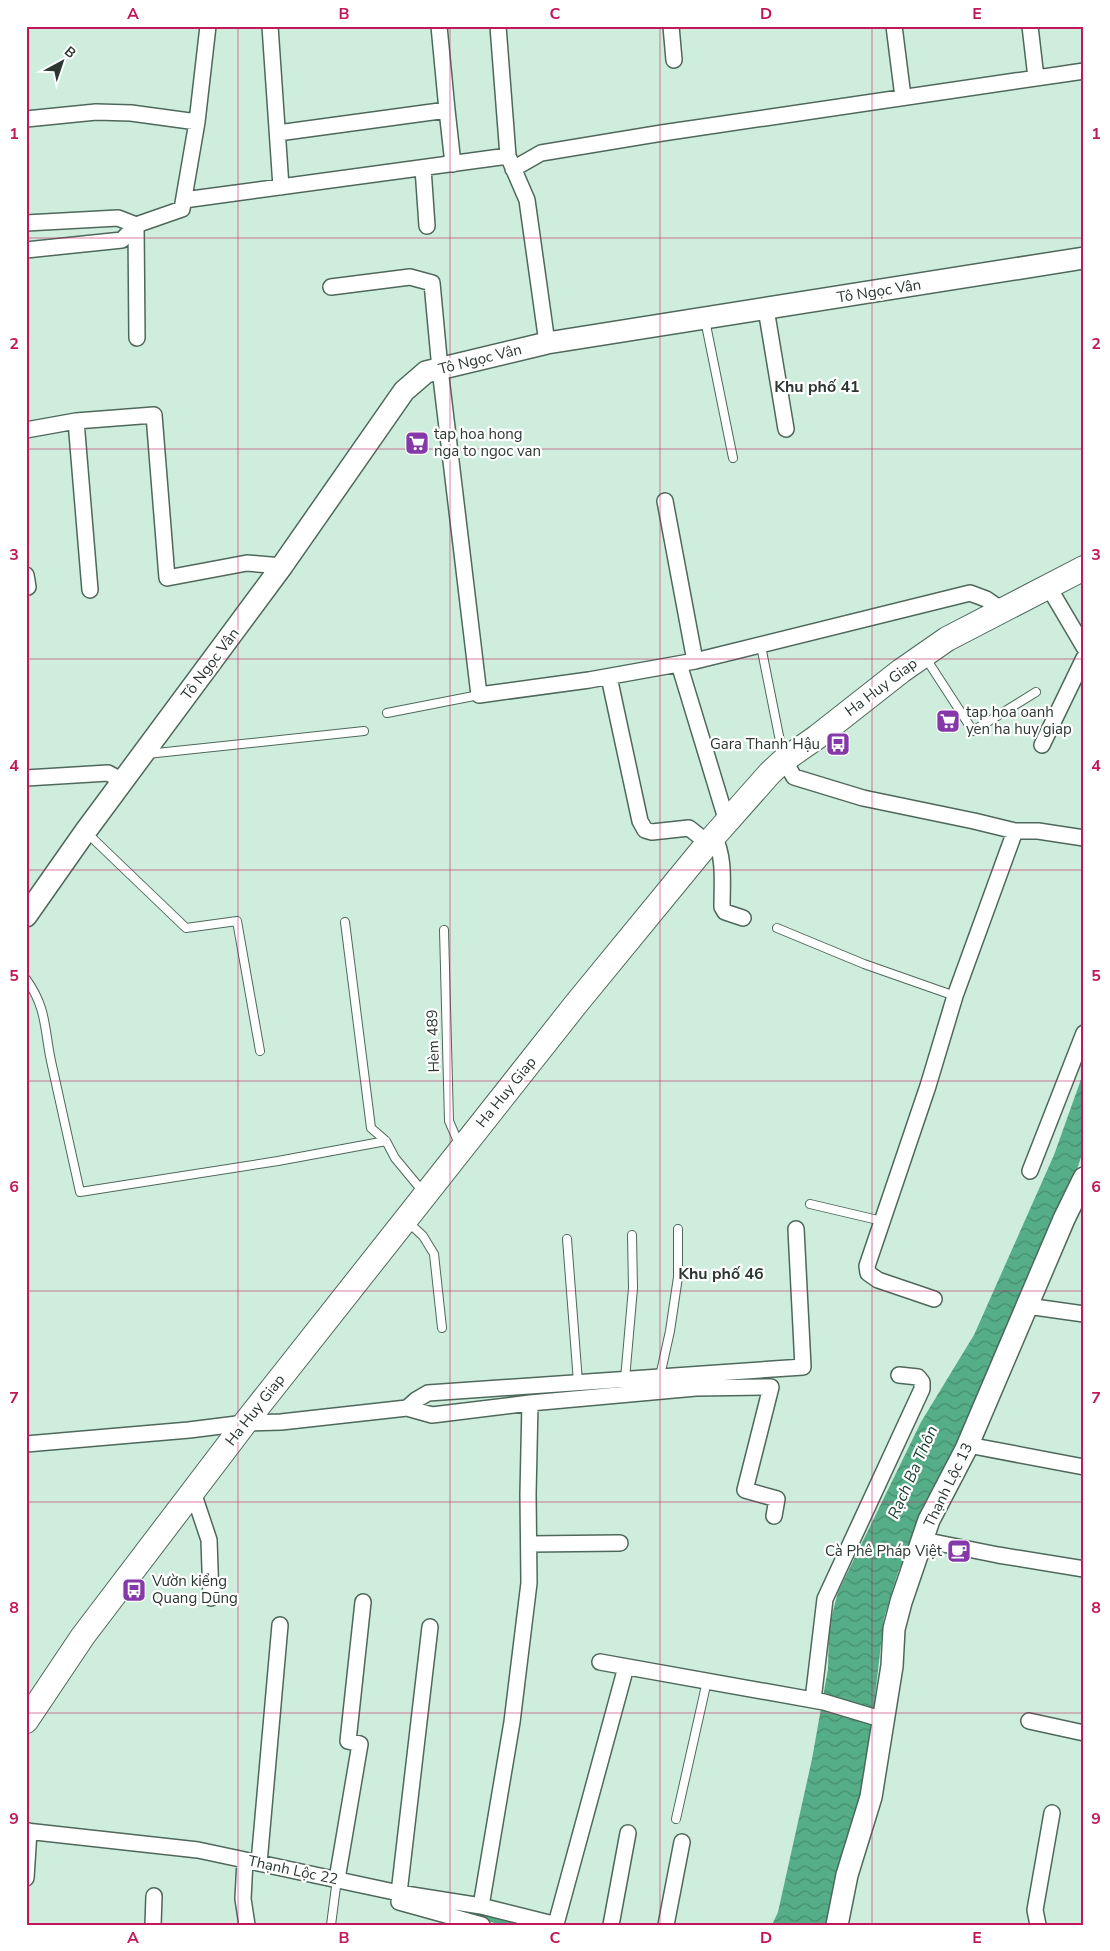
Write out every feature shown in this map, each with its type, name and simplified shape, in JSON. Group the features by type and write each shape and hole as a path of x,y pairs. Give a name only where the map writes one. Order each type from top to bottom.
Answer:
{"main road":[{"name":"Ha Huy Giap","path":"26,1721 83,1636 245,1423 576,1004 770,773 784,760 947,639 1084,568"}],"street":[{"path":"26,250 122,240 136,225 182,209 197,122 208,26"},
{"path":"270,26 281,187"},
{"path":"439,26 453,164"},
{"path":"498,26 510,162 527,200 547,343"},
{"path":"670,26 674,60"},
{"path":"894,26 903,98"},
{"path":"1030,26 1036,78"},
{"path":"184,200 453,164 510,162 541,153 662,133 1084,71"},
{"path":"278,133 447,110"},
{"path":"26,119 96,112 131,113 197,122"},
{"path":"423,168 427,226"},
{"path":"26,223 118,218 136,225"},
{"path":"136,225 137,338"},
{"name":"Tô Ngọc Vân","path":"26,916 85,832 282,566 404,391 426,372 547,343 1084,258"},
{"path":"331,287 410,278 432,284 440,369 479,695 609,677 679,664 761,646 970,594 986,599 1002,610"},
{"path":"766,309 786,429"},
{"path":"26,430 76,421 154,415 168,578 247,563 282,566"},
{"path":"76,421 90,590"},
{"path":"665,501 695,660"},
{"path":"1048,586 1084,647"},
{"path":"1042,745 1084,658"},
{"path":"679,664 722,859 722,906 725,912 743,918"},
{"path":"609,677 640,821 645,830 652,832 689,828 717,834"},
{"path":"784,760 794,777 863,798 1014,831 1038,831 1084,838"},
{"path":"26,778 108,773 123,781"},
{"path":"934,1299 878,1280 868,1273 867,1266 928,1086 955,996 1014,831"},
{"path":"1030,1171 1084,1033"},
{"name":"Thạnh Lộc 13","path":"837,1925 847,1875 871,1797 881,1718 892,1666 894,1629 901,1602 929,1520 968,1445 1084,1178"},
{"path":"407,1408 428,1393 803,1367 796,1229"},
{"path":"1027,1306 1084,1314"},
{"path":"818,1701 824,1600 922,1389 922,1382 918,1378 900,1375"},
{"path":"26,1444 189,1430 245,1423 281,1422 407,1408 432,1415 530,1403 696,1388 771,1387 745,1490 776,1498 774,1516"},
{"path":"482,1906 512,1722 529,1583 530,1403"},
{"path":"968,1445 1084,1467"},
{"path":"193,1492 209,1540 210,1598"},
{"path":"923,1540 1084,1569"},
{"path":"529,1544 620,1543"},
{"path":"336,1882 360,1744 348,1741 363,1602"},
{"path":"246,1925 243,1899 252,1861 280,1625"},
{"path":"399,1893 430,1627"},
{"path":"600,1662 818,1701 881,1718"},
{"path":"557,1925 626,1667"},
{"path":"1029,1721 1084,1733"},
{"path":"1038,1925 1035,1910 1052,1813"},
{"path":"26,1878 28,1831"},
{"name":"Thạnh Lộc 22","path":"28,1831 198,1850 336,1882 482,1906 557,1925"},
{"path":"611,1925 628,1833"},
{"path":"666,1925 682,1842"},
{"name":"Thạnh Lộc 22","path":"336,1882 345,1891 408,1904 482,1925"},
{"path":"153,1925 154,1896"}],"lane":[{"path":"705,318 733,458"},
{"path":"761,646 784,760"},
{"path":"924,656 973,731 1036,692"},
{"path":"387,713 479,695"},
{"path":"143,754 364,731"},
{"path":"85,832 186,928 237,921 260,1050"},
{"path":"345,922 371,1128 386,1141 395,1158 425,1194"},
{"path":"777,928 864,964 955,996"},
{"name":"Hèm 489","path":"444,930 449,1121 461,1148"},
{"path":"26,979 37,994 45,1017 48,1046 80,1192 278,1161 386,1141"},
{"path":"810,1204 882,1221"},
{"path":"405,1220 423,1236 434,1254 442,1328"},
{"path":"660,1376 670,1332 678,1277 678,1229"},
{"path":"625,1379 633,1288 632,1235"},
{"path":"567,1240 578,1382"},
{"path":"676,1819 707,1681"},
{"path":"331,1925 336,1882"}],"water":[{"name":"Rạch Ba Thôn","path":"1084,1071 1084,1148 1073,1182 1027,1304 936,1487 898,1572 884,1618 866,1774 829,1925 772,1925 778,1912 812,1759 828,1669 829,1626 838,1592 921,1422 974,1335 1054,1155"}],"waterway":[{"path":"471,1914 512,1925"}],"place":[{"name":"tap hoa hong nga to ngoc van","path":"417,443"},
{"name":"tap hoa oanh yen ha huy giap","path":"948,721"},
{"name":"Gara Thanh Hậu","path":"838,744"},
{"name":"Cà Phê Pháp Việt","path":"959,1551"},
{"name":"Vườn kiểng Quang Dũng","path":"134,1590"}],"district":[{"name":"Khu phố 41","path":"817,386"},
{"name":"Khu phố 46","path":"721,1273"}]}
